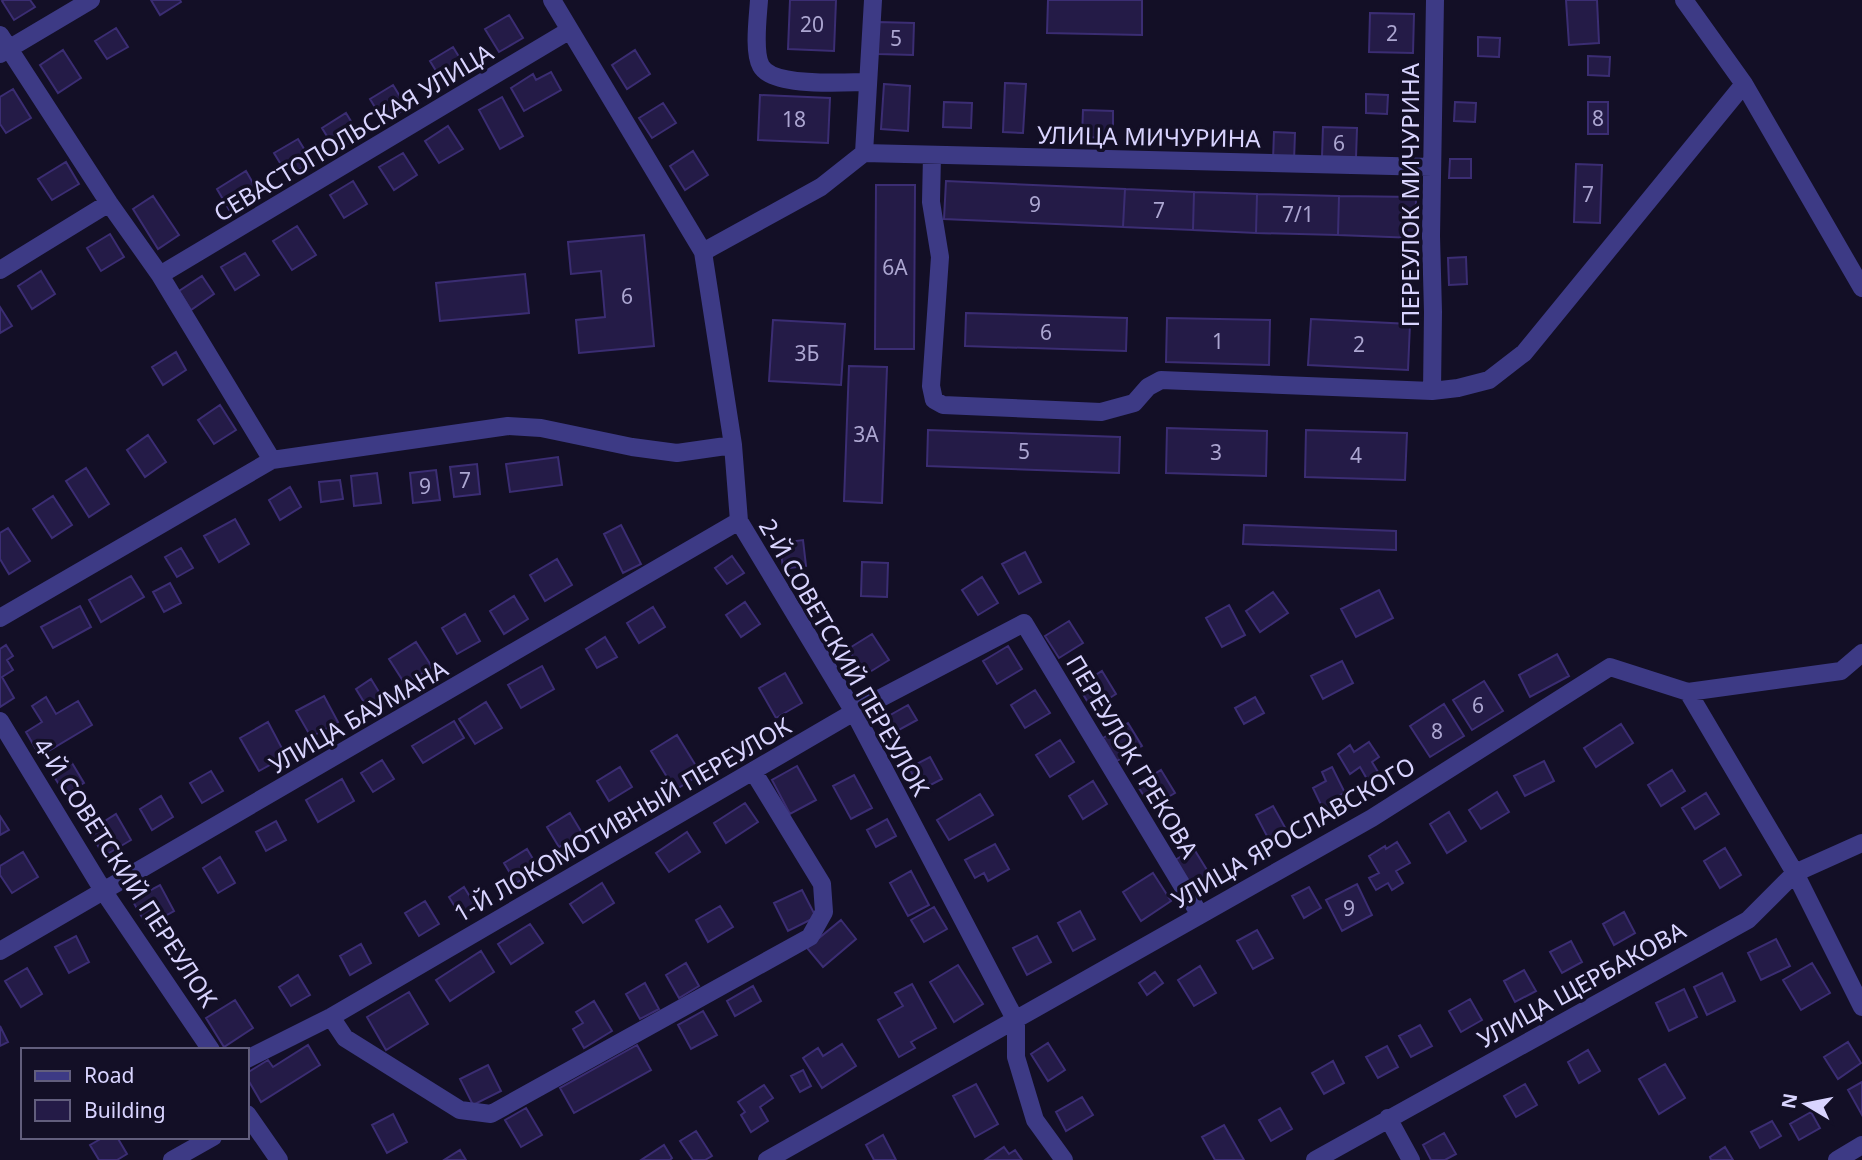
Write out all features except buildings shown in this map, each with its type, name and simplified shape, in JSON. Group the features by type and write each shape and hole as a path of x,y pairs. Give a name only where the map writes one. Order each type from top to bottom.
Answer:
{"street":[{"path":"91,0 3,46 160,275 272,460"},
{"name":"2-Й СОВЕТСКИЙ ПЕРЕУЛОК","path":"552,0 703,252 733,445 739,521 854,712 1016,1021"},
{"path":"759,0 757,35 760,64 770,75 784,80 868,82"},
{"path":"703,252 821,187 864,153 873,0"},
{"name":"ПЕРЕУЛОК МИЧУРИНА","path":"1432,391 1435,0"},
{"path":"1684,0 1744,84 1862,288"},
{"name":"СЕВАСТОПОЛЬСКАЯ УЛИЦА","path":"160,275 570,30"},
{"path":"932,155 931,202 940,257 931,386 934,400 943,405 1101,412 1134,403 1148,387 1161,380 1432,391 1489,380 1524,353 1744,84"},
{"name":"УЛИЦА МИЧУРИНА","path":"864,153 1432,167"},
{"path":"0,270 109,203"},
{"path":"0,618 272,460 508,426 541,428 632,447 677,453 733,445"},
{"name":"УЛИЦА БАУМАНА","path":"0,951 739,521"},
{"name":"1-Й ЛОКОМОТИВНЫЙ ПЕРЕУЛОК","path":"248,1058 331,1017 854,712 1024,623"},
{"name":"ПЕРЕУЛОК ГРЕКОВА","path":"1024,623 1200,915"},
{"name":"УЛИЦА ЯРОСЛАВСКОГО","path":"767,1160 1372,818 1610,667 1688,692 1841,671 1862,653"},
{"path":"1688,692 1795,873 1862,1007"},
{"name":"4-Й СОВЕТСКИЙ ПЕРЕУЛОК","path":"0,721 104,892 210,1048"},
{"path":"331,1017 345,1038 460,1110 491,1114 810,937 824,912 822,884 753,771"},
{"name":"УЛИЦА ЩЕРБАКОВА","path":"1315,1160 1748,919 1795,873 1862,843"},
{"path":"1016,1021 1016,1057 1035,1119 1064,1160"},
{"path":"248,1118 279,1160"},
{"path":"1388,1118 1411,1160"},
{"path":"172,1160 209,1139"},
{"path":"1837,1160 1862,1146"}]}
